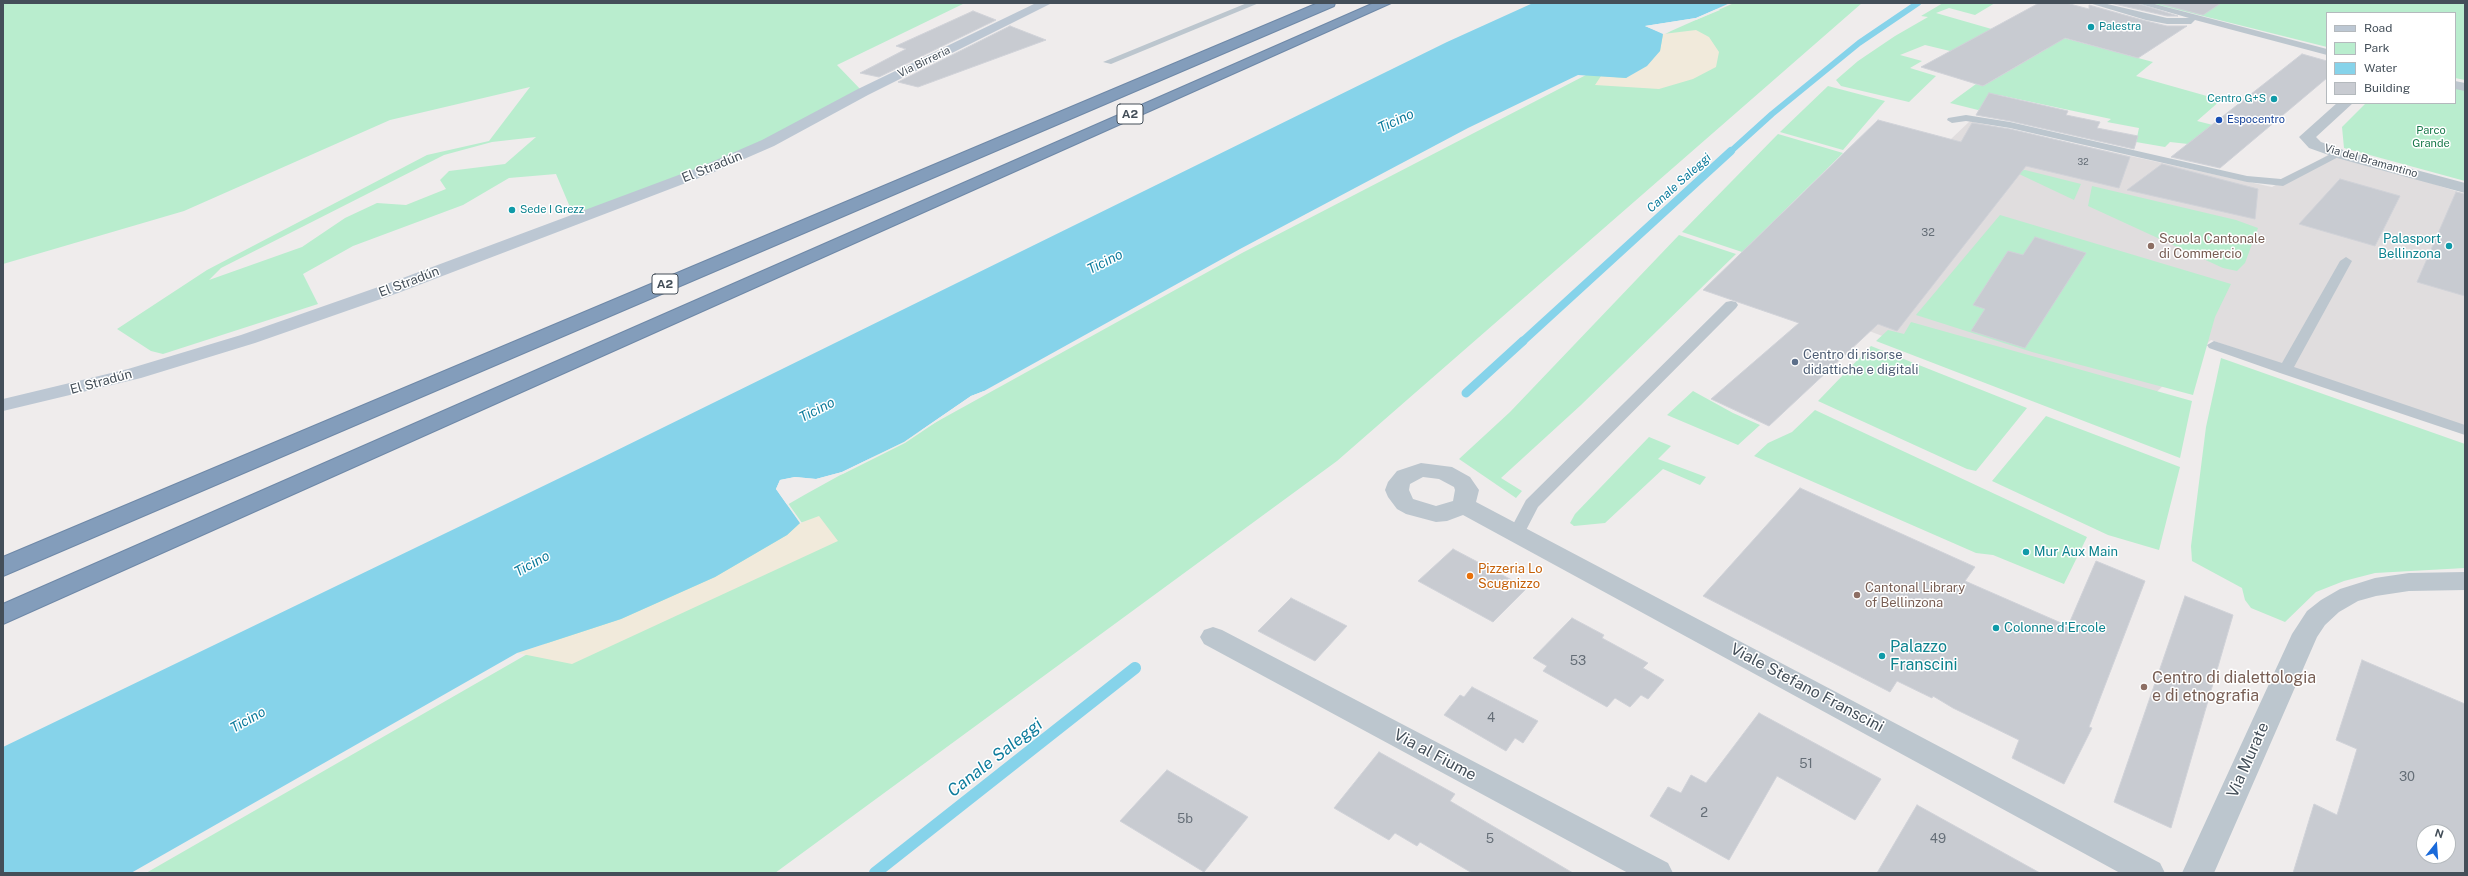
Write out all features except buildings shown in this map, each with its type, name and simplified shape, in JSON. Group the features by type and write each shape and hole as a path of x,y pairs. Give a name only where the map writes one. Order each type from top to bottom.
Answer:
{"highway":[{"name":"A2","path":"3,567 1328,3"},
{"name":"A2","path":"3,615 1080,136 1385,3"}],"street":[{"name":"Via Birreria","path":"804,124 898,74 1046,3"},
{"name":"Via del Bramantino","path":"2345,104 2307,137 2315,145 2339,154 2465,188"},
{"name":"El Stradún","path":"3,405 74,390 178,361 327,312 706,170 755,149 804,124"},
{"name":"Viale Stefano Franscini","path":"1464,505 1517,532 2149,873"},
{"name":"Via Murate","path":"2198,873 2305,634 2316,618 2330,606 2349,596 2375,587 2409,582 2465,581"},
{"name":"Via al Fiume","path":"1213,637 1657,873"}],"lane":[{"path":"1108,62 1255,3"},
{"path":"2093,3 2167,21 2200,20"},
{"path":"2141,3 2190,15 2200,20 2326,52"},
{"path":"1952,120 1966,118 2010,125 2247,179 2283,182 2339,154"},
{"path":"2285,370 2346,261"},
{"path":"1517,532 1532,504 1611,423 1731,305"},
{"path":"2214,345 2465,430"}],"shaded area":[{"name":"Scuola Cantonale di Commercio","path":"1970,121 2272,187 2333,152 2465,194 2465,428 2211,340 2120,427 1783,298"}],"green space":[{"path":"3,3 965,3 837,65 863,92 776,139 575,219 556,174 509,178 463,205 353,246 303,274 318,304 163,354 151,351 117,329 207,270 427,155 489,141 530,87 390,120 184,211 3,264","holes":["536,137 505,164 449,171 440,180 446,189 406,205 377,203 345,218 302,247 209,280 221,268 444,155 492,142"]},
{"path":"1734,3 1862,3 1337,461 775,873 146,873 806,494 1242,253 1671,31"},
{"path":"1943,3 1995,3 1975,15 1949,8 1936,13 1995,30 2005,22 2153,62 2136,76 2221,100 2197,121 2213,125 2188,144 2170,142 2165,147 2136,142 2139,128 2107,122 2111,119 1999,95 1993,103 1978,110 1950,103 1976,84 1983,86 2048,48 1950,51 1925,45 1900,55 1922,61 1910,68 1936,76 1909,102 1841,86 1836,80 1858,61 1895,36 1928,17 1921,16"},
{"path":"2151,3 2465,3 2465,80 2456,78 2456,12 2326,12 2326,47"},
{"path":"1828,86 1885,101 1843,150 1780,132"},
{"name":"Parco Grande","path":"2456,88 2465,90 2465,181 2344,148 2342,127 2365,104 2456,104"},
{"path":"1778,134 1843,153 1742,252 1682,232"},
{"path":"2025,170 2081,184 2074,200 2019,174 2018,171"},
{"path":"2092,186 2236,220 2258,228 2245,263 2237,271 2223,268 2088,206"},
{"path":"2000,215 2231,284 2215,317 2193,395 2032,352 1916,315"},
{"path":"1679,235 1736,254 1581,405 1501,478 1522,491 1516,498 1459,459 1510,412"},
{"path":"1911,322 2192,401 2180,458 1876,341 1888,330 1904,334"},
{"path":"1871,346 2027,408 1976,471 1967,469 1818,401"},
{"path":"2221,358 2465,444 2465,568 2375,573 2344,581 2316,592 2285,622 2251,608 2245,600 2242,588 2192,561 2191,546 2206,427"},
{"path":"1693,391 1733,413 1760,425 1738,445 1667,415"},
{"path":"1815,410 2087,537 2064,584 1993,555 1976,553 1754,456 1768,443 1792,432"},
{"path":"2046,416 2180,467 2159,550 2108,535 1992,481"},
{"path":"1649,437 1671,446 1658,459 1706,477 1700,485 1663,469 1605,523 1574,526 1570,523 1575,514"}],"sand":[{"path":"1696,30 1709,37 1719,52 1716,67 1693,79 1659,89 1595,85 1601,76 1626,78 1660,51 1663,34"},
{"path":"819,516 838,541 572,664 517,653 621,619 715,577 787,535 800,523"}],"water":[{"name":"Ticino","path":"1533,3 1730,3 1696,18 1645,26 1663,34 1660,51 1647,66 1626,78 1578,75 1468,128 1240,249 984,391 971,396 904,442 842,472 816,479 795,477 780,480 776,489 800,523 787,535 715,577 621,619 517,653 131,873 3,873 3,747 595,461 1447,42"}],"pier":[{"path":"1717,9 1720,10 1696,20 1649,26 1665,34 1645,26 1696,18"},
{"path":"987,391 972,398 905,443 843,474 816,481 795,479 782,482 778,489 802,523 800,523 776,489 780,480 795,477 816,479 842,472 904,442 971,396"}],"waterway":[{"name":"Canale Saleggi","path":"1730,152 1772,114 1859,43 1918,3"},
{"name":"Canale Saleggi","path":"1522,342 1731,151"},
{"name":"Canale Saleggi","path":"1466,393 1523,341"},
{"name":"Canale Saleggi","path":"875,873 1135,668"}],"place":[{"name":"Palestra","path":"2091,27"},
{"name":"Centro G+S","path":"2274,99"},
{"name":"Espocentro","path":"2219,120"},
{"name":"Sede I Grezz","path":"512,210"},
{"name":"Scuola Cantonale di Commercio","path":"2151,246"},
{"name":"Palasport Bellinzona","path":"2449,246"},
{"name":"Centro di risorse didattiche e digitali","path":"1795,362"},
{"name":"Mur Aux Main","path":"2026,552"},
{"name":"Pizzeria Lo Scugnizzo","path":"1470,576"},
{"name":"Cantonal Library of Bellinzona","path":"1857,595"},
{"name":"Colonne d'Ercole","path":"1996,628"},
{"name":"Palazzo Franscini","path":"1882,656"},
{"name":"Centro di dialettologia e di etnografia","path":"2144,687"}]}
